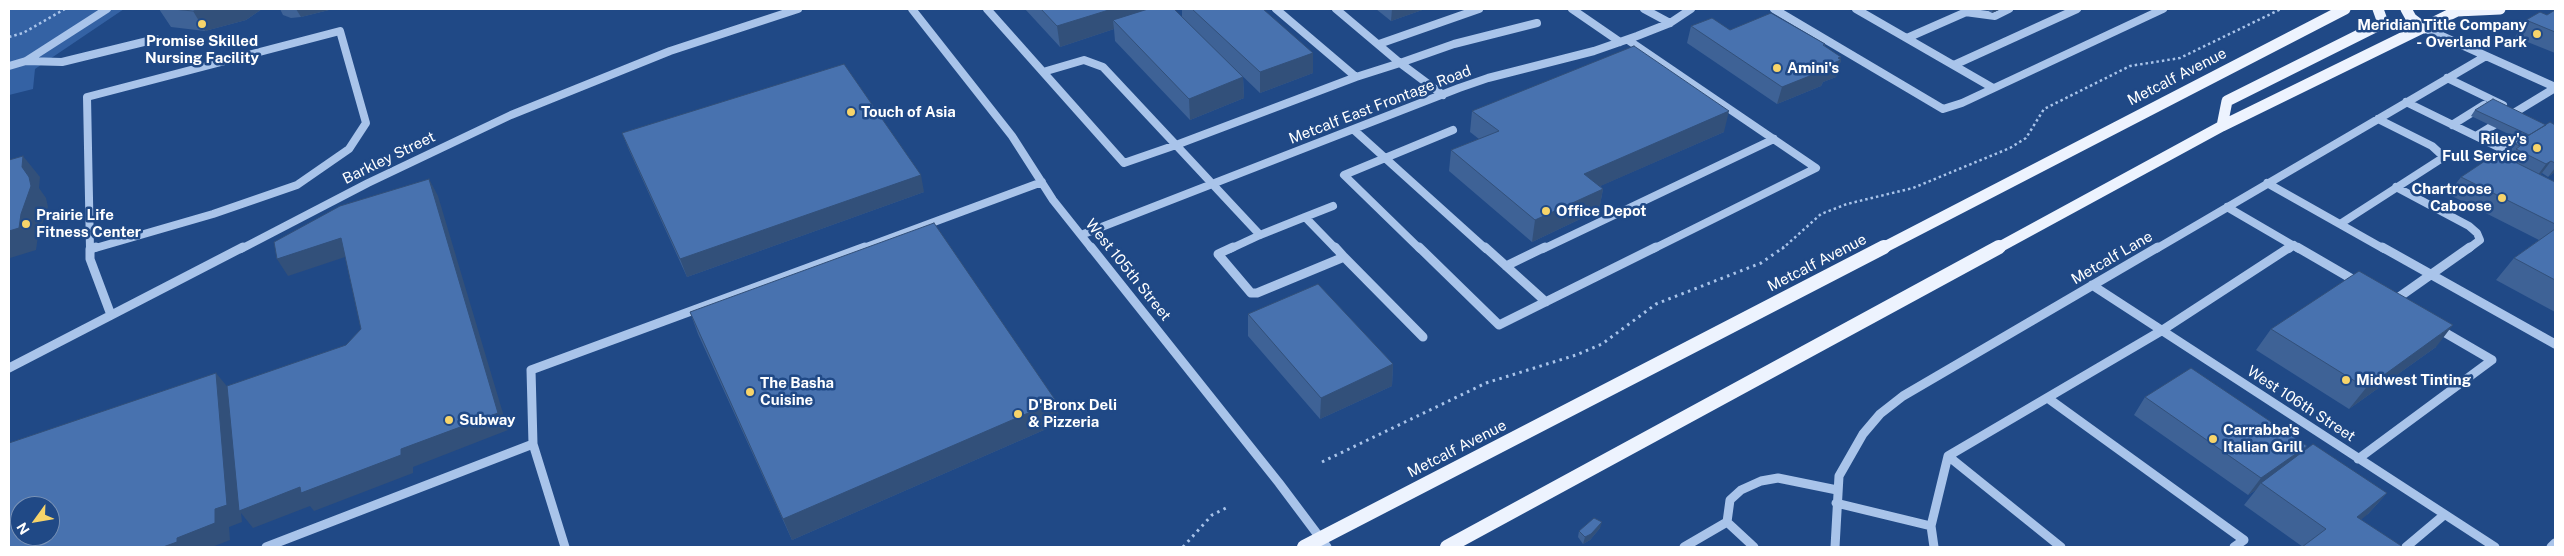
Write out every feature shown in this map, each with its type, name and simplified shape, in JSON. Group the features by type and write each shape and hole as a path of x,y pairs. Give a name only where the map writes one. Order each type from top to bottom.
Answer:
{"main road":[{"name":"Metcalf Avenue","path":"1304,547 1324,543 2345,9"},
{"path":"2222,126 2226,101 2383,23 2378,9"},
{"path":"2406,9 2411,18 2424,28"},
{"path":"1447,547 2222,126 2459,10 2494,11 2500,9"}],"street":[{"path":"9,66 26,61 107,9"},
{"name":"Barkley Street","path":"9,368 368,183 512,115 670,51 798,9"},
{"name":"West 105th Street","path":"912,9 1012,136 1080,235 1324,543"},
{"path":"987,9 1124,163 1356,77 1454,44 1508,32 1537,23"},
{"path":"1276,9 1356,77"},
{"path":"1336,9 1400,63 1443,95"},
{"path":"1379,44 1478,9"},
{"path":"1453,130 1344,175 1499,325 1816,168 1624,41 1572,9"},
{"path":"1644,9 1670,23"},
{"name":"Metcalf East Frontage Road","path":"1080,235 1488,78 1624,41 1670,23 1691,9"},
{"path":"1856,9 1993,88"},
{"path":"1906,38 1973,9"},
{"path":"1965,12 1996,16 2009,9"},
{"path":"1954,65 2077,9"},
{"path":"1774,12 1943,109 1993,88 2158,9"},
{"path":"2424,28 2555,88"},
{"path":"90,249 213,214 297,185 349,149 366,123 340,31 87,97 90,259 112,315"},
{"path":"26,61 62,62 156,39"},
{"name":"Metcalf Lane","path":"1835,547 1839,476 1863,434 1880,414 1911,391 2486,56"},
{"path":"1043,72 1084,60 1104,67 1260,235"},
{"path":"2447,78 2525,115"},
{"path":"2476,136 2555,88"},
{"path":"2452,124 2493,100"},
{"path":"2406,102 2500,148 2533,128"},
{"path":"2340,224 2444,157 2441,152 2432,146 2378,119"},
{"path":"1354,130 1546,302"},
{"path":"1506,266 1774,140"},
{"path":"566,547 533,444 532,370 1042,182"},
{"path":"2267,183 2555,344"},
{"path":"2392,302 2480,240 2477,234 2468,226 2396,187"},
{"path":"1333,206 1218,254 1251,293 1257,293 1344,258"},
{"path":"2227,207 2368,288"},
{"path":"1306,217 1422,337"},
{"path":"1934,547 1931,526 1948,456 2049,399 2161,331 2294,245"},
{"name":"West 106th Street","path":"2092,285 2358,460 2495,547"},
{"path":"2358,460 2492,360 2426,322"},
{"path":"2049,399 2244,540 2234,547"},
{"path":"266,547 533,444"},
{"path":"1948,456 2061,547"},
{"path":"1727,522 1730,500 1741,490 1761,481 1778,478 1838,490"},
{"path":"1836,503 1931,526"},
{"path":"2406,547 2444,515"},
{"path":"1684,547 1727,522"},
{"path":"1727,522 1754,547"},
{"path":"2551,547 2555,543"}],"path":[{"path":"9,37 23,33 65,9"},
{"path":"1322,462 1486,382 1602,344 1656,304 1760,263 1784,247 1821,214 1847,204 1913,188 1974,161 2010,148 2026,138 2044,109 2130,66 2180,58 2281,9"},
{"path":"1182,547 1212,515 1228,507"}],"shaded area":[{"path":"9,9 124,9 35,69 33,89 9,95"}],"building":[{"path":"173,9 201,9 193,11"},
{"path":"1041,9 1112,9 1057,26"},
{"path":"1148,9 1174,9 1243,77 1189,99 1113,20"},
{"path":"1192,9 1263,9 1313,53 1260,72"},
{"path":"2555,10 2555,32 2526,20 2540,12 2547,15"},
{"path":"1771,13 1825,44 1823,45 1841,57 1838,58 1841,60 1823,67 1827,69 1782,87 1691,26 1712,18 1730,30"},
{"path":"1634,46 1729,111 1584,174 1603,189 1535,220 1451,150 1499,131 1472,111"},
{"path":"844,64 921,175 680,259 622,133"},
{"path":"2493,99 2546,125 2529,135 2475,110"},
{"path":"2550,122 2555,125 2555,163 2551,161 2546,164 2516,149 2520,146 2515,144"},
{"path":"2497,153 2555,182 2555,224 2461,177"},
{"path":"23,156 22,167 29,177 31,186 21,214 19,228 9,231 9,160"},
{"path":"429,179 498,413 401,449 401,455 301,493 300,487 239,511 227,386 346,345 361,329 341,238 277,259 274,242 340,206"},
{"path":"934,223 1056,401 783,519 690,312"},
{"path":"2555,229 2555,280 2514,258"},
{"name":"Midwest Tinting","path":"2359,271 2453,325 2366,388 2271,329"},
{"path":"1318,284 1393,364 1321,398 1248,314"},
{"path":"2191,368 2307,446 2261,478 2145,397"},
{"path":"216,373 227,505 215,509 215,523 177,538 177,542 163,547 9,547 9,443"},
{"path":"2313,444 2387,493 2357,517 2403,547 2302,547 2326,529 2261,483"},
{"path":"1594,518 1602,522 1591,534 1585,537 1579,531"}],"place":[{"name":"Promise Skilled Nursing Facility","path":"202,24"},
{"name":"Meridian Title Company - Overland Park","path":"2537,34"},
{"name":"Amini's","path":"1777,68"},
{"name":"Touch of Asia","path":"851,112"},
{"name":"Riley's Full Service","path":"2537,148"},
{"name":"Chartroose Caboose","path":"2502,198"},
{"name":"Office Depot","path":"1546,211"},
{"name":"Prairie Life Fitness Center","path":"26,224"},
{"name":"Midwest Tinting","path":"2346,380"},
{"name":"The Basha Cuisine","path":"750,392"},
{"name":"D'Bronx Deli & Pizzeria","path":"1018,414"},
{"name":"Subway","path":"449,420"},
{"name":"Carrabba's Italian Grill","path":"2213,439"}]}
